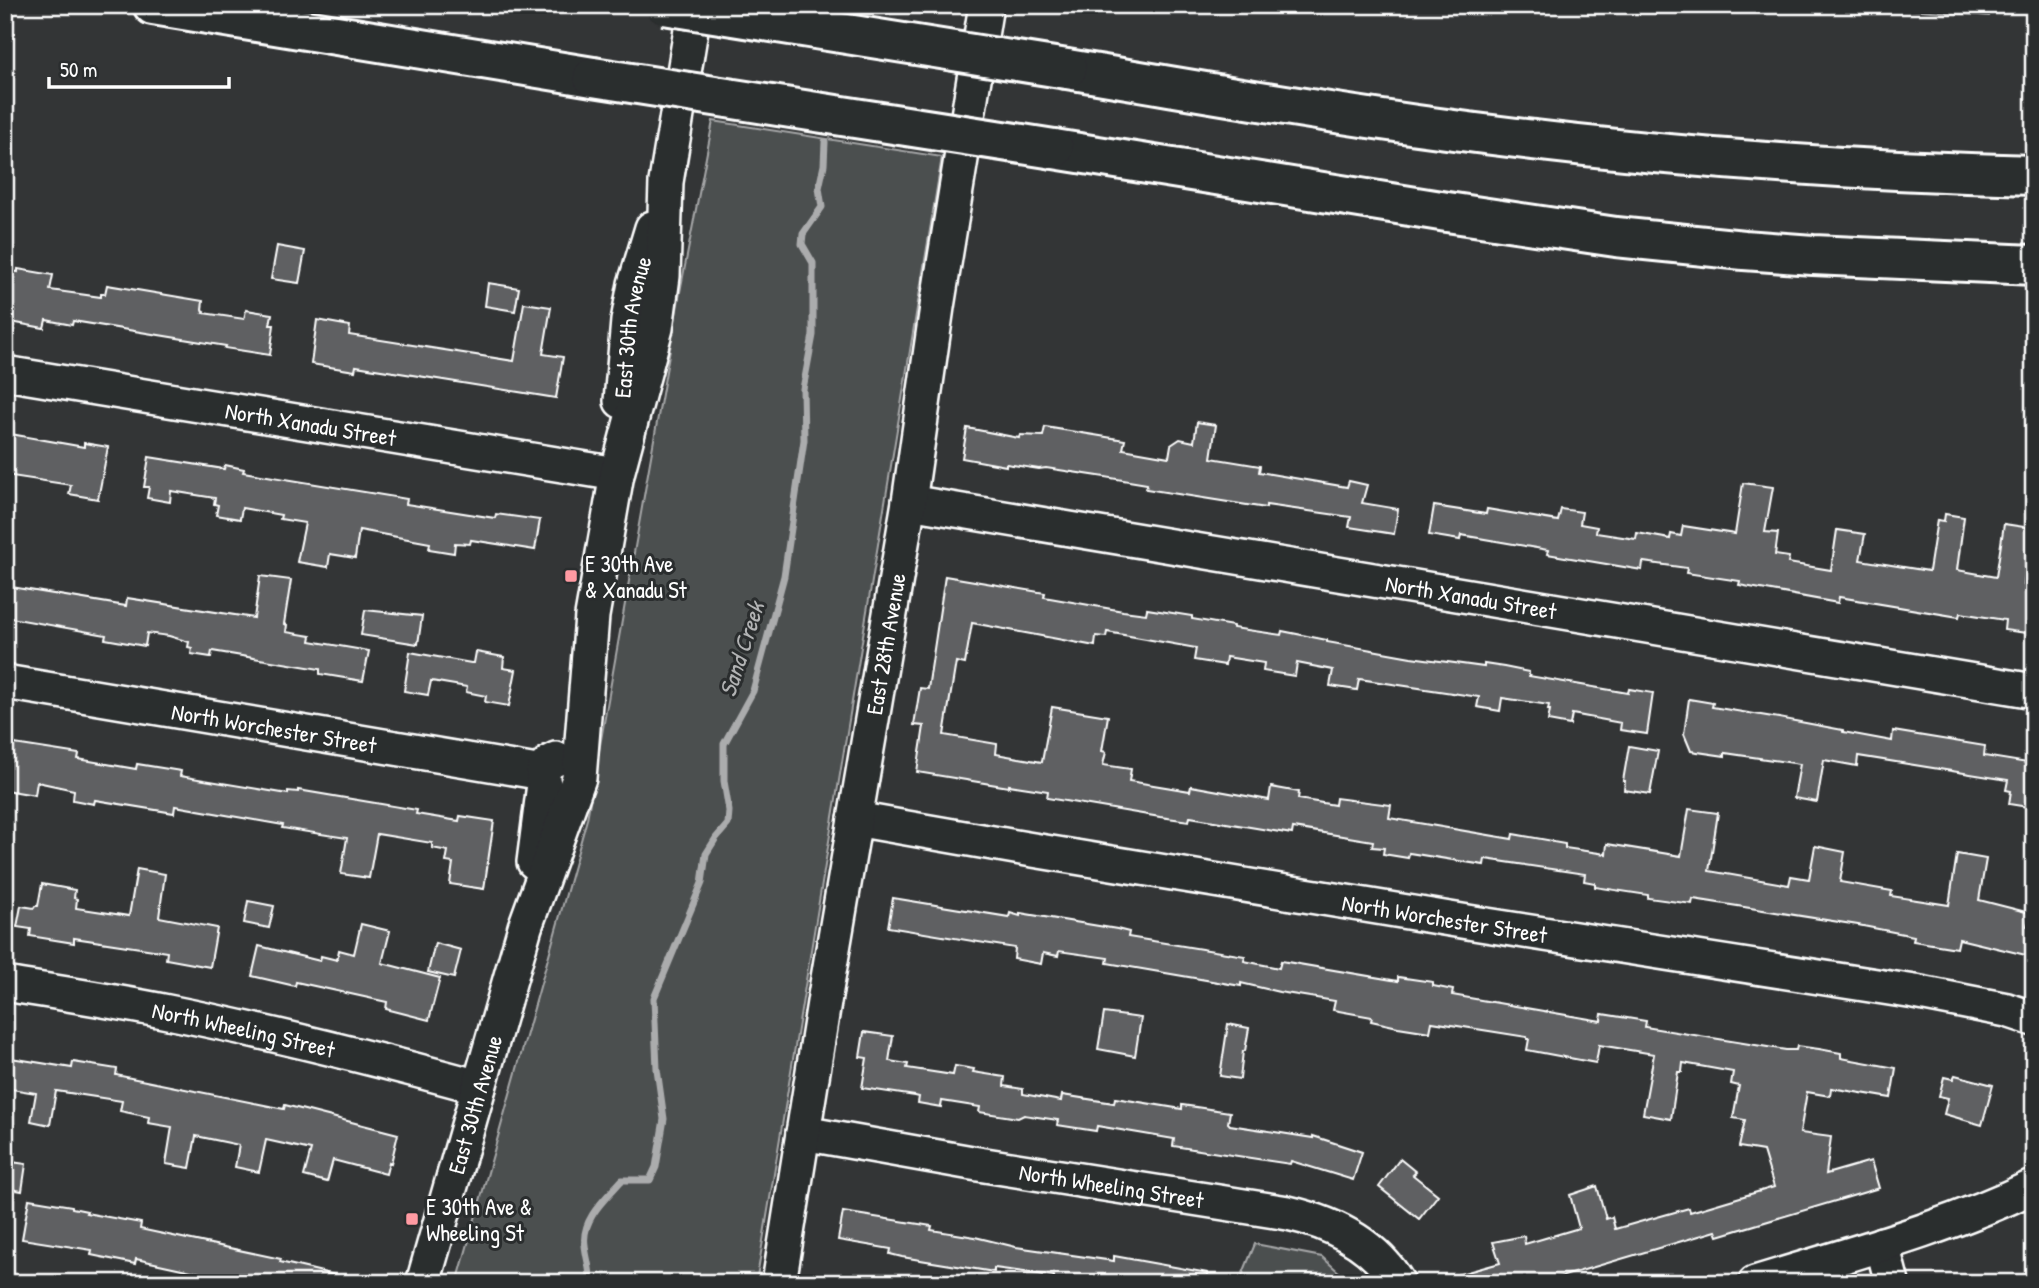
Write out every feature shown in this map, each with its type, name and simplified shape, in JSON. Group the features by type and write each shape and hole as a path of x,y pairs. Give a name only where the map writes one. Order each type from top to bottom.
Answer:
{"highway":[{"path":"153,5 1616,237 1812,255 2034,265"},
{"path":"664,5 1417,125 1708,157 1857,169 2034,175"}],"street":[{"name":"East 30th Avenue","path":"423,1283 525,927 592,616 617,474 628,321 635,284 666,182 695,5"},
{"name":"East 28th Avenue","path":"779,1283 909,502 986,5"},
{"name":"North Xanadu Street","path":"5,373 617,474"},
{"name":"North Xanadu Street","path":"909,502 2034,691"},
{"name":"North Worchester Street","path":"5,682 557,776"},
{"name":"North Worchester Street","path":"855,819 1466,921 1915,992 2007,1010 2034,1019"},
{"name":"North Wheeling Street","path":"5,984 166,1011 268,1033 479,1087"},
{"name":"North Wheeling Street","path":"803,1133 985,1166 1312,1219 1338,1228 1371,1251 1398,1283"},
{"path":"1755,1283 1919,1233 2001,1202 2034,1186"},
{"path":"1882,1244 1892,1283"}],"shaded area":[{"path":"1861,5 1990,5 1989,16"},
{"path":"713,121 942,157 756,1283 457,1283 587,819"},
{"path":"1255,1244 1322,1257 1351,1283 1239,1283"}],"building":[{"path":"277,246 305,251 299,283 271,279"},
{"path":"18,269 53,275 50,290 101,297 101,294 105,294 107,285 203,301 203,313 244,319 246,310 272,314 270,325 274,325 270,355 73,321 72,325 46,320 44,328 5,321 5,270 18,272"},
{"path":"488,283 519,288 515,311 485,306"},
{"path":"524,303 551,307 543,354 563,357 556,398 356,366 355,371 311,364 317,320 350,326 349,335 514,361"},
{"path":"1197,422 1216,425 1211,458 1260,466 1259,472 1347,487 1349,481 1367,485 1362,503 1398,509 1394,534 1349,527 1351,517 1266,505 1266,508 1146,489 1147,484 1105,477 1046,468 1006,466 962,458 967,428 1019,438 1020,435 1043,436 1045,427 1125,440 1123,449 1169,457 1171,445 1180,439 1194,442"},
{"path":"5,433 84,447 84,443 108,447 98,499 69,494 71,485 5,475"},
{"path":"149,457 224,469 225,465 244,469 243,472 407,499 406,504 495,518 496,514 540,520 535,550 471,540 470,544 455,543 454,553 429,549 430,543 359,530 355,558 330,554 328,567 297,562 305,523 280,519 281,515 242,508 240,519 216,515 218,505 214,504 215,498 171,491 170,502 147,498 149,487 144,487"},
{"path":"1743,483 1773,487 1765,532 1778,533 1775,555 1789,557 1788,563 1831,570 1837,530 1865,534 1860,560 1929,571 1937,520 1944,521 1945,514 1964,517 1957,570 1996,577 2004,524 2031,528 2024,585 2034,587 2034,634 2004,630 2005,620 1960,613 1959,617 1839,597 1838,603 1739,585 1740,581 1686,573 1687,568 1643,562 1642,570 1547,554 1548,550 1461,535 1460,540 1429,535 1434,506 1486,514 1487,509 1558,521 1561,509 1582,512 1580,524 1597,527 1596,533 1636,539 1637,533 1670,539 1671,534 1681,536 1683,526 1735,534"},
{"path":"260,576 291,580 284,624 287,625 286,632 311,636 310,641 369,651 363,681 320,674 320,669 212,651 211,657 191,654 189,642 169,636 147,633 145,646 105,639 106,635 5,617 5,586 126,606 127,598 254,618"},
{"path":"945,576 1045,593 1044,597 1123,611 1146,614 1147,609 1160,611 1192,616 1192,619 1233,628 1281,635 1282,631 1411,657 1484,667 1484,664 1529,672 1529,676 1628,693 1629,689 1653,693 1647,734 1620,730 1621,723 1572,714 1570,725 1548,721 1549,705 1502,698 1500,711 1477,707 1479,697 1359,679 1357,690 1330,686 1333,670 1297,663 1295,676 1263,671 1264,663 1226,657 1225,665 1194,660 1196,648 1107,632 1106,637 1096,636 1095,646 972,623 965,664 956,662 944,735 997,744 996,754 1042,762 1052,707 1108,716 1102,751 1106,752 1103,765 1131,769 1129,781 1190,791 1191,786 1269,800 1271,787 1299,792 1298,799 1335,805 1336,798 1391,805 1389,818 1512,839 1513,834 1565,844 1565,848 1606,854 1607,844 1681,856 1689,809 1718,813 1709,871 1789,885 1791,876 1809,879 1815,846 1845,852 1840,882 1892,891 1891,896 1949,905 1957,854 1986,859 1979,900 2030,913 2027,926 2034,927 2034,957 1959,939 1957,948 1913,941 1914,936 1858,925 1693,899 1692,904 1648,898 1648,895 1595,887 1595,883 1584,881 1585,874 1485,859 1484,865 1409,853 1408,858 1383,854 1384,848 1372,847 1373,841 1293,828 1292,834 1190,817 1189,821 1160,817 1047,798 1048,791 917,772 924,726 914,725 920,688 928,689"},
{"path":"365,610 422,616 418,644 361,635"},
{"path":"410,652 471,663 474,663 476,652 504,657 503,668 516,670 509,706 485,702 486,696 466,692 467,687 431,681 428,695 404,691"},
{"path":"1689,699 1713,703 1712,707 1892,741 1893,731 1985,746 1984,756 2034,764 2034,808 2009,804 2011,791 2006,790 2008,780 1858,756 1857,766 1824,760 1817,802 1794,798 1800,764 1691,751 1684,734"},
{"path":"8,743 79,754 78,759 136,769 137,764 181,771 180,776 288,794 288,791 298,790 417,810 416,814 459,821 460,816 494,821 484,889 450,884 453,863 446,862 448,851 432,848 432,843 377,834 369,878 341,874 347,838 175,806 174,813 95,800 94,804 73,800 74,790 37,782 35,795 5,790 5,747 8,747"},
{"path":"1629,746 1658,751 1650,794 1624,790"},
{"path":"137,869 165,874 159,917 217,928 210,967 166,959 167,952 74,938 74,943 30,936 31,929 17,927 21,906 38,906 42,884 75,890 76,908 129,916"},
{"path":"893,898 1009,917 1010,913 1020,916 1020,913 1117,929 1129,932 1128,937 1245,956 1244,961 1279,968 1281,961 1398,981 1398,977 1433,982 1433,986 1453,990 1452,995 1601,1021 1602,1014 1646,1021 1645,1027 1786,1050 1796,1050 1797,1046 1819,1049 1841,1053 1841,1058 1896,1068 1891,1098 1831,1088 1830,1096 1807,1092 1800,1133 1831,1137 1826,1174 1871,1161 1879,1188 1718,1236 1716,1231 1540,1283 1449,1283 1449,1277 1500,1263 1493,1242 1524,1236 1525,1244 1579,1228 1570,1195 1597,1186 1606,1219 1612,1217 1615,1229 1689,1208 1690,1212 1774,1187 1763,1151 1739,1147 1745,1120 1733,1118 1739,1086 1731,1084 1733,1072 1683,1063 1682,1072 1678,1072 1671,1119 1643,1114 1654,1054 1599,1045 1596,1063 1527,1050 1527,1037 1432,1022 1430,1032 1398,1027 1371,1021 1372,1017 1333,1010 1335,1001 1241,983 1241,986 1107,963 1108,958 1059,951 1058,956 1043,953 1041,964 1014,959 1015,948 888,927"},
{"path":"248,901 274,906 269,928 244,923"},
{"path":"361,924 390,931 382,963 440,978 429,1020 386,1009 387,1002 296,982 295,986 252,976 259,946 320,961 321,956 337,960 339,950 354,954"},
{"path":"435,943 461,950 454,978 428,972"},
{"path":"1104,1013 1141,1018 1135,1056 1098,1049"},
{"path":"1228,1024 1249,1028 1240,1079 1220,1076"},
{"path":"864,1032 893,1036 889,1061 908,1064 907,1068 953,1075 955,1066 974,1069 973,1072 1005,1077 1004,1086 1023,1089 1023,1094 1061,1101 1062,1095 1114,1103 1115,1098 1182,1109 1182,1105 1230,1112 1230,1125 1313,1136 1362,1152 1353,1180 1291,1161 1290,1164 1173,1146 1174,1139 1097,1126 1096,1131 1057,1125 1058,1120 979,1112 980,1107 942,1101 941,1107 918,1103 919,1097 862,1088 867,1058 860,1057"},
{"path":"5,1057 72,1068 73,1062 117,1069 116,1075 284,1109 285,1105 398,1134 386,1174 333,1160 327,1182 304,1176 311,1150 266,1140 259,1172 235,1167 239,1145 196,1136 190,1168 166,1164 172,1127 148,1123 149,1117 120,1111 122,1101 56,1091 50,1125 31,1121 36,1093 5,1088"},
{"path":"1955,1075 1993,1085 1982,1125 1944,1114 1948,1098 1939,1096 1944,1077 1953,1079"},
{"path":"1400,1159 1416,1172 1413,1175 1438,1195 1419,1219 1379,1187"},
{"path":"5,1161 26,1164 22,1191 5,1188"},
{"path":"29,1199 72,1206 87,1211 86,1213 141,1223 140,1229 281,1259 280,1262 335,1275 334,1283 246,1283 136,1259 135,1264 91,1255 92,1250 22,1239"},
{"path":"843,1212 932,1226 931,1230 1016,1247 1114,1261 1114,1256 1208,1273 1207,1283 1053,1283 1054,1276 994,1268 994,1272 902,1257 890,1254 891,1249 838,1240"}],"waterway":[{"name":"Sand Creek","path":"590,1283 585,1235 591,1218 622,1180 650,1180 656,1167 664,1119 657,1069 654,998 702,883 706,854 728,824 724,744 753,691 784,576 804,440 803,389 813,335 813,263 802,244 803,234 822,207 819,188 825,142"}],"place":[{"name":"E 30th Ave & Xanadu St","path":"571,576"},
{"name":"E 30th Ave & Wheeling St","path":"412,1219"}]}
